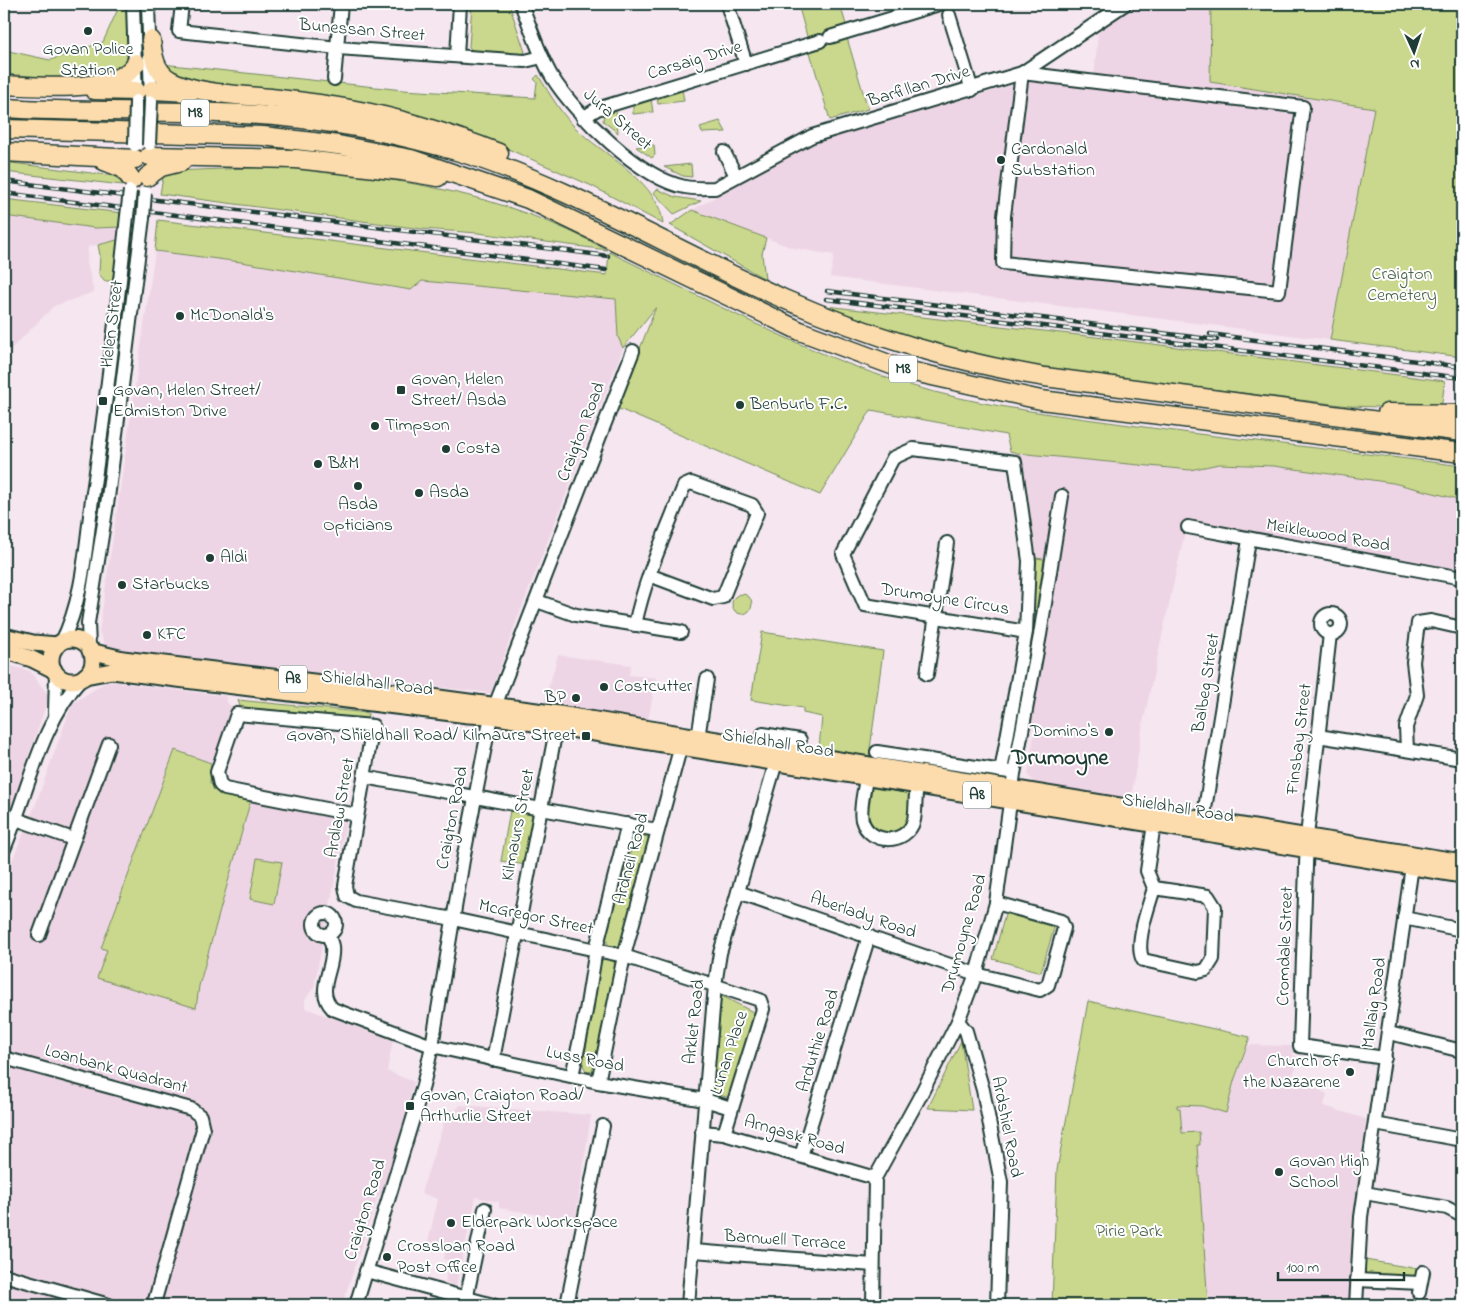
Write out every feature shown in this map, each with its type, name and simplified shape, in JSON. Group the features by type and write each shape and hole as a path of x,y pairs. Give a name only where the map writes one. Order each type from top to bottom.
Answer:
{"highway":[{"path":"151,40 156,64 168,79 182,85 237,95 359,111 400,120 458,138 534,167 600,197 707,262"},
{"path":"51,87 105,81 125,74 136,63"},
{"path":"4,85 51,87 144,96 237,95"},
{"name":"M8","path":"4,108 255,115 321,122 386,133 461,152 540,181 636,225 781,298 852,328 953,359 1045,377 1462,432"},
{"name":"M8","path":"4,130 212,133 292,139 411,159 528,199 800,331 905,370 1041,400 1462,452"},
{"path":"84,157 142,151 201,158 296,159 402,171 528,199"},
{"path":"4,152 84,157 113,163 124,169 139,185 165,166 201,158"},
{"path":"1302,410 1462,414"}],"main road":[{"path":"4,636 42,645 59,644 71,639 78,640 90,649 93,662 84,677 70,680 64,679 55,671 32,659 4,650"},
{"path":"55,671 52,657 59,644"},
{"name":"Shieldhall Road","path":"90,649 123,659 242,680"},
{"name":"Shieldhall Road","path":"84,677 112,671 242,680 494,711 688,740 778,750 1154,824 1202,826"},
{"name":"Shieldhall Road","path":"778,750 866,777 917,785 1012,795 1413,860 1462,862"},
{"name":"Shieldhall Road","path":"1413,860 1462,875"}],"street":[{"name":"Helen Street","path":"133,4 136,63 144,96"},
{"name":"Helen Street","path":"90,649 88,623 108,498 143,218 139,185 144,96 151,40 148,4"},
{"name":"Bunessan Street","path":"182,4 178,31 338,48 525,61 542,57"},
{"path":"334,79 341,4"},
{"path":"457,56 460,4"},
{"name":"Jura Street","path":"521,4 542,57 561,90 583,118 638,163 666,180 685,188 715,188"},
{"path":"727,4 746,64"},
{"name":"Carsaig Drive","path":"583,118 604,106 825,39 903,9 939,4"},
{"name":"Barfillan Drive","path":"715,188 812,136 972,90 1022,73 1125,4"},
{"path":"949,15 972,90"},
{"path":"1022,73 1303,107 1279,291 1003,263 1004,216 1022,73"},
{"path":"724,152 736,176"},
{"name":"Helen Street","path":"59,644 72,619 86,545 114,337 127,216 139,185"},
{"name":"Craigton Road","path":"356,1305 391,1196 423,1086 432,1046 474,797 494,711 633,351"},
{"name":"Drumoyne Circus","path":"913,449 893,458 843,554 864,605 1026,632"},
{"name":"Drumoyne Road","path":"873,1305 875,1178 919,1098 958,1021 976,974 996,903 1012,795 1008,772 1026,632 1029,561 1015,462 913,449"},
{"path":"635,625 640,599 649,575 684,486 691,483 752,505 757,512 723,597 713,599 649,575"},
{"name":"Drumoyne Road","path":"1008,772 1040,635 1062,496"},
{"name":"Meiklewood Road","path":"1188,527 1249,540 1462,578"},
{"name":"Balbeg Street","path":"1202,826 1249,540"},
{"path":"926,674 947,543"},
{"path":"537,601 576,615 674,634"},
{"path":"1407,750 1406,727 1416,695 1413,662 1418,623 1431,621 1462,628"},
{"name":"Finsbay Street","path":"1307,842 1330,634"},
{"path":"55,671 55,715"},
{"path":"4,850 55,715 71,690 84,677"},
{"name":"Ardneil Road","path":"598,1082 624,956 657,830 707,679"},
{"name":"Ardlaw Street","path":"347,896 345,886 373,726 238,714 217,772 220,785 225,789 357,815"},
{"name":"Kilmaurs Street","path":"493,1060 516,932 558,721"},
{"path":"763,734 778,750 800,740"},
{"path":"1318,736 1462,760"},
{"path":"39,935 109,744"},
{"name":"Arklet Road","path":"688,1305 694,1252 715,985 720,954 778,750"},
{"path":"877,752 1008,772"},
{"path":"364,777 657,830"},
{"path":"866,777 861,819 867,832 879,840 894,839 905,834 914,821 917,785"},
{"path":"16,819 73,839"},
{"path":"572,1076 586,1011 596,949 628,824"},
{"path":"1154,824 1148,871 1154,888 1139,953 1143,960 1198,972 1206,970 1213,959 1215,907 1213,901 1208,896 1154,888"},
{"name":"Cromdale Street","path":"1307,842 1300,1046 1385,1058"},
{"name":"Mallaig Road","path":"1356,1305 1365,1193 1413,860"},
{"name":"Aberlady Road","path":"738,892 976,974 1040,990 1048,985 1064,928 1061,921 996,903"},
{"name":"McGregor Street","path":"347,896 356,901 454,918 596,949 715,985"},
{"path":"1404,918 1462,930"},
{"name":"Luss Road","path":"328,935 332,948 324,993 326,1002 333,1009 432,1046 598,1082 705,1100 731,1108"},
{"name":"Arduthie Road","path":"801,1156 869,936"},
{"name":"Lunan Place","path":"715,985 756,997 760,1000 763,1009 724,1134"},
{"name":"Ardshiel Road","path":"958,1021 966,1031 982,1090 1001,1182 998,1305"},
{"path":"1389,1032 1462,1051"},
{"name":"Loanbank Quadrant","path":"4,1058 191,1109 200,1116 203,1124 201,1138 155,1300 151,1305"},
{"path":"1375,1124 1462,1140"},
{"path":"567,1305 603,1126"},
{"name":"Arngask Road","path":"702,1132 724,1134 875,1178"},
{"path":"1365,1193 1447,1208 1462,1216"},
{"path":"468,1302 468,1290 485,1209"},
{"name":"Barnwell Terrace","path":"694,1252 873,1265"},
{"path":"366,1271 468,1302 493,1305"},
{"path":"4,1275 109,1305"},
{"path":"1358,1280 1421,1282"}],"shaded area":[{"path":"1131,4 1211,4 1210,82 1374,108 1330,340 830,277 834,255 793,248 692,210 813,143 1010,86 1045,70 1094,77 1098,33"},
{"path":"4,216 95,228 122,227 121,239 88,247 87,263 94,292 54,306 4,356"},
{"path":"155,251 241,262 411,290 422,281 616,299 618,337 623,348 515,625 491,693 121,652 106,646 99,632"},
{"path":"1017,453 1189,470 1219,464 1274,466 1393,483 1462,500 1462,571 1186,527 1143,723 1131,799 1036,785 1028,775 1035,727 1019,716 1034,636 1044,559 1035,558"},
{"path":"558,655 631,665 629,675 656,678 648,721 544,704"},
{"path":"4,664 30,671 49,696 4,829"},
{"path":"113,682 226,696 227,703 233,707 211,763 175,750 101,947 196,1008 199,986 251,799 347,817 314,987 305,1000 305,1008 393,1040 387,1071 414,1082 386,1188 377,1199 342,1305 4,1305 4,880 35,806 72,704 104,683"},
{"name":"Govan High School","path":"1248,1045 1292,1046 1293,1055 1301,1059 1292,1076 1327,1094 1324,1106 1366,1119 1352,1248 1350,1305 1208,1305 1200,1199 1198,1132 1182,1133 1180,1108 1177,1108 1177,1105 1202,1106 1226,1113 1234,1081"},
{"path":"460,1105 591,1115 575,1221 499,1208 499,1202 476,1197 456,1286 445,1282 449,1261 444,1259 446,1248 428,1242 438,1199 421,1193 448,1110 455,1111"}],"green space":[{"path":"116,4 127,4 130,53 121,68 67,79 4,74 4,50 50,60 103,42 117,11"},
{"path":"472,4 509,4 525,52 522,54 473,51 469,47"},
{"path":"798,4 840,4 847,28 808,40"},
{"name":"Craigton Cemetery","path":"1211,4 1462,4 1462,357 1330,340 1374,108 1210,82"},
{"path":"847,38 868,109 830,120 809,49"},
{"path":"162,64 403,90 535,98 537,82 534,79 538,75 568,120 643,184 653,196 660,210 663,224 592,186 499,145 213,87 176,77"},
{"path":"682,89 684,101 658,104 657,97"},
{"path":"651,99 653,112 633,114 633,104"},
{"path":"616,109 618,133 603,121 604,113"},
{"path":"720,121 726,132 702,133 700,127"},
{"path":"654,145 655,155 652,158 636,147"},
{"path":"4,162 115,176 123,185 4,172"},
{"path":"691,164 692,177 683,176 664,167"},
{"path":"278,167 363,176 447,190 529,214 569,230 607,250 478,233 422,229 160,194 164,172"},
{"path":"657,189 675,197 701,201 674,214 654,193"},
{"path":"4,199 123,213 122,227 95,228 4,216"},
{"path":"692,210 766,238 762,254 765,279 670,225"},
{"path":"158,220 607,275 609,252 792,341 867,371 906,384 956,397 1057,415 1462,466 1462,500 1393,483 1274,466 1219,464 1190,470 1017,453 1010,451 1006,435 871,410 820,495 617,408 656,307 623,348 618,337 616,299 422,281 411,290 241,262 155,251"},
{"path":"121,239 116,277 111,281 105,281 99,274 100,255 98,245"},
{"path":"826,306 1113,339 1445,381 1441,409 1349,406 1031,367 940,347 873,326"},
{"path":"1035,558 1044,559 1034,630 1032,630"},
{"path":"742,594 749,597 752,604 749,611 742,614 735,611 732,604 735,597"},
{"path":"762,632 883,651 869,757 819,748 822,717 803,713 803,708 751,700"},
{"path":"238,700 368,713 367,720 242,713"},
{"path":"175,750 211,763 210,783 221,795 251,799 199,986 196,1008 97,978 107,950 101,948"},
{"path":"865,787 915,794 905,834 867,832"},
{"path":"510,811 534,815 526,865 501,861"},
{"path":"639,835 648,837 650,841 622,945 618,948 608,946 606,937 633,843"},
{"path":"257,858 282,862 274,904 250,899"},
{"path":"1006,911 1055,925 1041,972 993,959"},
{"path":"605,957 614,960 615,975 597,1069 589,1072 586,1071 583,1065 601,962"},
{"path":"720,995 757,1014 732,1098 709,1093"},
{"name":"Pirie Park","path":"1088,1001 1250,1037 1234,1081 1226,1113 1202,1106 1177,1105 1177,1108 1180,1108 1182,1133 1199,1132 1200,1145 1197,1145 1208,1305 1052,1305 1057,1170"},
{"path":"961,1041 972,1110 928,1108"},
{"path":"1365,1260 1419,1269 1417,1278 1366,1275 1364,1273"}],"railway":[{"path":"4,181 608,256"},
{"path":"4,193 606,270"},
{"path":"827,291 1217,340"},
{"path":"826,299 1462,378"},
{"path":"1210,334 1462,367"}],"place":[{"name":"Govan Police Station","path":"88,31"},
{"name":"Cardonald Substation","path":"1001,160"},
{"name":"McDonald's","path":"180,316"},
{"name":"Govan, Helen Street/ Asda","path":"401,390"},
{"name":"Govan, Helen Street/ Edmiston Drive","path":"103,401"},
{"name":"Benburb F.C.","path":"740,405"},
{"name":"Timpson","path":"375,426"},
{"name":"Costa","path":"446,449"},
{"name":"B&M","path":"318,464"},
{"name":"Asda Opticians","path":"358,486"},
{"name":"Asda","path":"419,493"},
{"name":"Aldi","path":"210,558"},
{"name":"Starbucks","path":"122,585"},
{"name":"KFC","path":"147,635"},
{"name":"Costcutter","path":"604,687"},
{"name":"BP","path":"576,698"},
{"name":"Domino's","path":"1109,732"},
{"name":"Govan, Shieldhall Road/ Kilmaurs Street","path":"586,736"},
{"name":"Church of the Nazarene","path":"1350,1072"},
{"name":"Govan, Craigton Road/ Arthurlie Street","path":"410,1106"},
{"name":"Govan High School","path":"1279,1172"},
{"name":"Elderpark Workspace","path":"451,1223"},
{"name":"Crossloan Road Post Office","path":"387,1257"}],"district":[{"name":"Drumoyne","path":"1060,759"}]}
